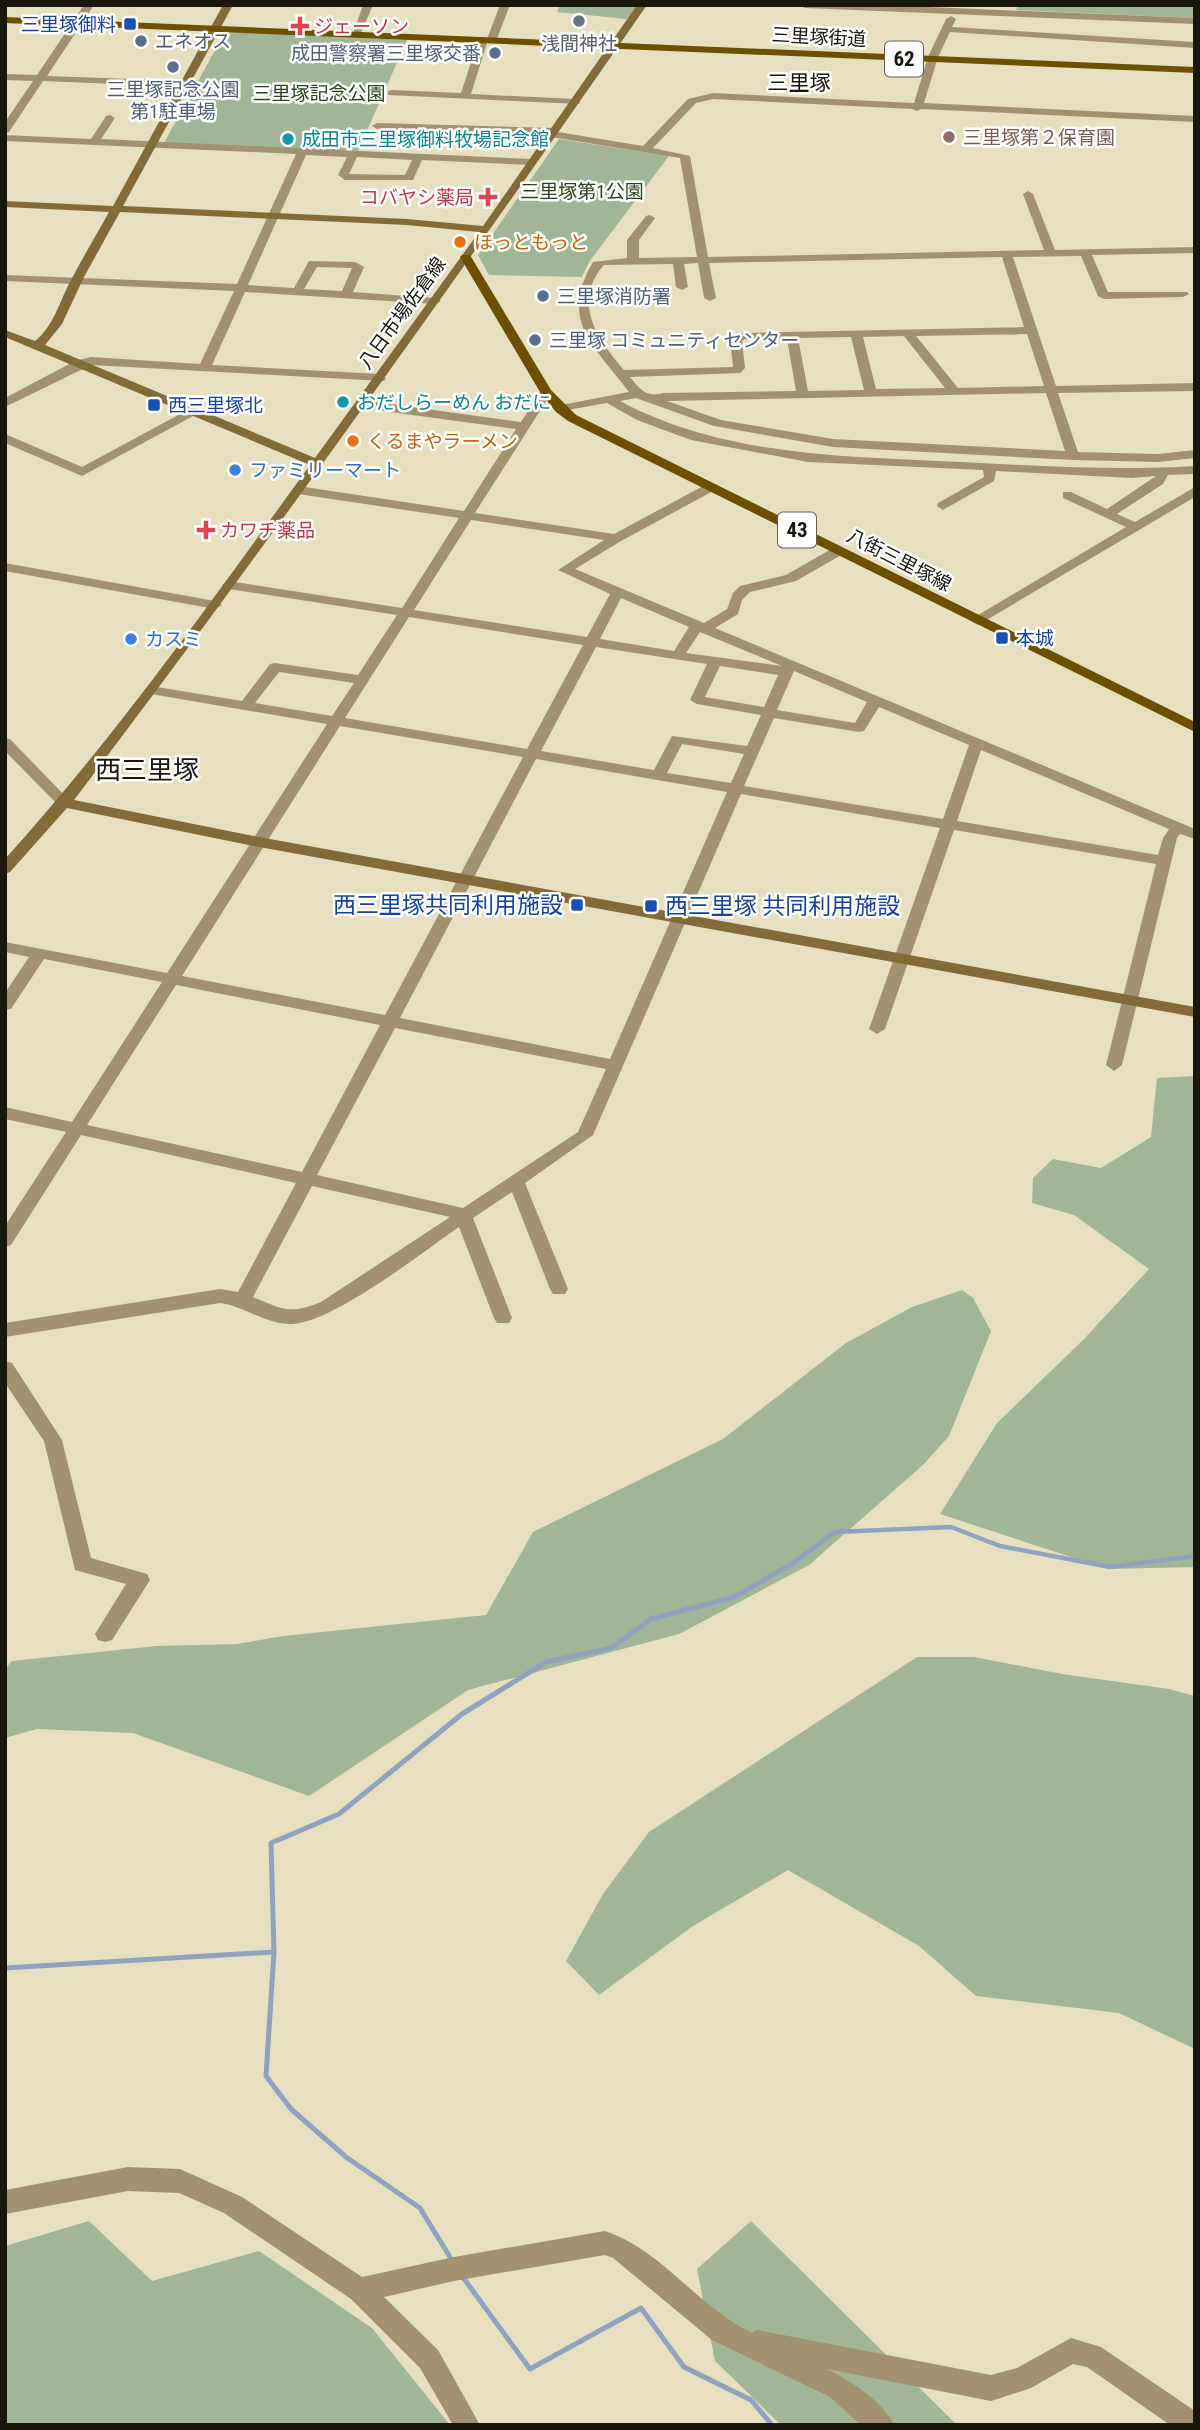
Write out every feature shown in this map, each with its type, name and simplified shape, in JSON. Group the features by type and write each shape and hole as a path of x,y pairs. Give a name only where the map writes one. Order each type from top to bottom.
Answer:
{"main road":[{"name":"62","path":"5,20 487,41"},
{"name":"三里塚街道","path":"487,41 1195,70"},
{"name":"八街三里塚線","path":"466,257 545,392 559,409 585,425 1195,728"}],"street":[{"path":"5,130 89,5"},
{"path":"37,346 47,337 75,281 188,84 228,5"},
{"path":"355,35 368,5"},
{"path":"465,96 505,5"},
{"name":"八日市場佐倉線","path":"5,869 64,803 215,605 435,301 642,5"},
{"path":"805,5 1195,21"},
{"path":"917,107 932,60 953,12"},
{"path":"946,29 1037,37 1195,45"},
{"path":"5,77 188,84"},
{"path":"392,93 575,102"},
{"path":"646,149 692,102 702,97 1195,119"},
{"path":"95,141 110,118"},
{"path":"377,126 553,133 685,158 710,298"},
{"path":"5,138 532,162"},
{"path":"205,367 303,151"},
{"path":"354,153 343,175 345,177 409,178 419,156"},
{"path":"1028,194 1050,252"},
{"path":"5,204 484,229"},
{"path":"633,261 633,240 650,218"},
{"path":"636,394 623,374 596,344 586,319 583,305 597,264 602,262 1050,252 1193,253"},
{"path":"1085,252 1104,296 1183,294"},
{"path":"1006,254 1073,456"},
{"path":"678,260 682,287"},
{"path":"297,292 313,263 355,265 358,267 347,294"},
{"path":"5,278 242,288 435,301"},
{"path":"623,374 736,370 738,337 1030,330"},
{"path":"906,332 954,391"},
{"path":"856,333 872,393"},
{"path":"5,334 317,463"},
{"path":"792,335 803,395"},
{"path":"5,403 79,364 98,360 380,378"},
{"path":"655,400 663,397 1195,387"},
{"path":"5,1241 545,392"},
{"path":"559,409 636,394 719,423 833,443 1073,456 1158,458 1195,454"},
{"path":"608,400 641,417 695,437 778,454 837,461 989,467 1161,473 1195,470"},
{"path":"361,404 524,426"},
{"path":"5,438 82,472 193,411"},
{"path":"943,506 990,478 989,467"},
{"path":"1108,514 1159,481 1161,473"},
{"path":"711,487 616,538 565,570 701,627 786,669 876,701 1195,835"},
{"path":"298,491 616,538"},
{"path":"978,621 1195,491"},
{"path":"1067,495 1136,527"},
{"path":"678,655 701,627 733,611 733,602 739,594 760,583 782,583 838,551"},
{"path":"5,566 215,605"},
{"path":"229,585 715,661 786,669"},
{"path":"242,1301 589,641 618,592"},
{"path":"715,661 697,700 859,728 876,701"},
{"path":"246,706 275,667 362,680"},
{"path":"5,1330 220,1296 242,1301 283,1319 313,1314 585,1135 786,669"},
{"path":"151,690 1164,861"},
{"path":"659,774 677,739 752,751"},
{"path":"5,742 64,803 259,842 1195,1013"},
{"path":"877,1028 977,742"},
{"path":"1114,1065 1170,838 1178,827"},
{"path":"5,947 615,1065"},
{"path":"5,1005 40,953"},
{"path":"5,1113 457,1212 464,1217 503,1318"},
{"path":"516,1181 559,1289"},
{"path":"5,1368 53,1440 82,1564 140,1580 105,1634"},
{"path":"5,2202 128,2179 180,2181 233,2204 360,2290 429,2359 467,2425"},
{"path":"360,2290 454,2269 605,2244 620,2248 721,2332 839,2388 881,2425"},
{"path":"737,2340 991,2388 1022,2379 1071,2351 1092,2356 1192,2425"}],"green space":[{"path":"560,5 637,5 627,19 557,12"},
{"path":"1018,5 1195,5 1195,18 1016,10"},
{"name":"三里塚記念公園","path":"233,32 407,40 358,151 164,143 224,34"},
{"name":"三里塚第1公園","path":"559,139 669,156 589,262 582,277 489,275 478,255"},
{"path":"1195,1076 1195,1567 1108,1569 940,1514 997,1423 1083,1340 1149,1269 1074,1215 1032,1203 1033,1178 1053,1159 1101,1168 1151,1137 1157,1078"},
{"path":"962,1290 973,1298 991,1331 949,1436 923,1465 809,1565 679,1634 468,1690 309,1796 133,1733 37,1729 5,1738 5,1669 12,1661 156,1646 237,1644 283,1636 486,1615 533,1532 723,1439 846,1343 912,1307"},
{"path":"917,1657 974,1657 1062,1674 1169,1689 1195,1696 1195,2049 1119,2013 976,1996 919,1946 788,1870 693,1926 599,1995 566,1961 603,1894 649,1832"},
{"path":"89,2221 152,2281 259,2251 372,2328 450,2425 5,2425 5,2246"},
{"path":"751,2221 957,2425 781,2425 715,2361 697,2269"}],"waterway":[{"path":"763,1580 792,1564 835,1532 951,1527 1000,1546 1110,1567 1195,1556"},
{"path":"274,1952 271,1843 339,1814 462,1714 546,1662 611,1648 651,1619 734,1597 766,1579"},
{"path":"5,1968 274,1952"},
{"path":"274,1952 266,2076 291,2109 346,2157 420,2208 453,2262"},
{"path":"462,2276 530,2369 641,2308 684,2367 751,2400 772,2425"}],"place":[{"name":"浅間神社","path":"579,21"},
{"name":"三里塚御料","path":"130,24"},
{"name":"ジェーソン","path":"300,26"},
{"name":"エネオス","path":"141,41"},
{"name":"成田警察署三里塚交番","path":"495,53"},
{"name":"三里塚記念公園 第1駐車場","path":"173,67"},
{"name":"三里塚第２保育園","path":"949,137"},
{"name":"成田市三里塚御料牧場記念館","path":"288,139"},
{"name":"コバヤシ薬局","path":"488,197"},
{"name":"ほっともっと","path":"460,242"},
{"name":"三里塚消防署","path":"543,296"},
{"name":"三里塚 コミュニティセンター","path":"535,340"},
{"name":"おだしらーめん おだに","path":"343,402"},
{"name":"西三里塚北","path":"154,405"},
{"name":"くるまやラーメン","path":"353,441"},
{"name":"ファミリーマート","path":"235,470"},
{"name":"カワチ薬品","path":"206,530"},
{"name":"本城","path":"1002,638"},
{"name":"カスミ","path":"131,639"},
{"name":"西三里塚共同利用施設","path":"577,905"},
{"name":"西三里塚 共同利用施設","path":"651,906"}],"district":[{"name":"三里塚","path":"799,83"},
{"name":"西三里塚","path":"147,770"}]}
